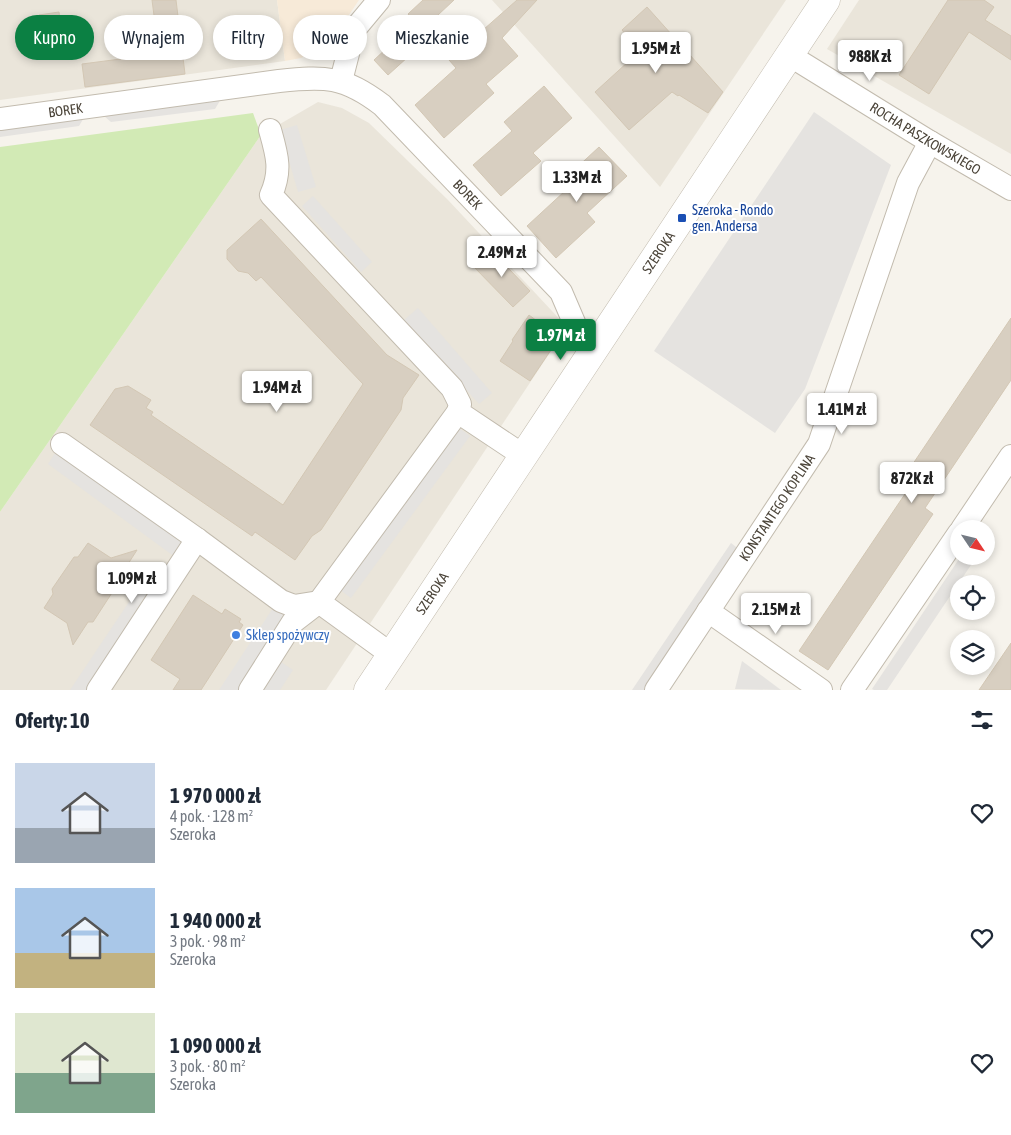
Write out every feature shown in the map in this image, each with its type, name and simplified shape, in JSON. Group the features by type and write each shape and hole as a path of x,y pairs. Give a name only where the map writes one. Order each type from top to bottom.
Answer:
{"street":[{"path":"341,81 354,30 379,0"},
{"name":"SZEROKA","path":"368,690 826,0"},
{"name":"ROCHA PASZKOWSKIEGO","path":"789,55 930,142 1011,189"},
{"name":"BOREK","path":"0,119 279,81 311,78 341,81 365,92 388,112 561,292 576,327 598,344"},
{"path":"250,690 293,622 318,602 458,412 460,404 452,388 271,195 276,183 278,160 270,130"},
{"name":"KONSTANTEGO KOPLINA","path":"656,690 819,444 908,183 930,142"},
{"path":"458,412 524,456"},
{"path":"62,444 281,601 294,606 318,602 392,655"},
{"path":"968,520 1011,456"},
{"path":"98,690 197,539"},
{"path":"852,690 950,546"},
{"path":"708,611 821,690"}],"shaded area":[{"path":"0,0 277,0 279,15 213,15 213,60 283,60 283,46 285,61 0,100"},
{"path":"277,0 359,0 349,15 293,15 293,60 285,61 283,15 279,15"},
{"path":"492,0 786,0 660,187"},
{"path":"859,0 1011,0 1011,154 827,49"},
{"path":"221,99 215,109 111,122 103,115"},
{"path":"318,102 342,108 369,123 448,200 567,327 326,690 0,690 0,512 261,135"},
{"path":"814,112 891,165 805,389 775,433 654,351"},
{"path":"85,116 79,126 0,137 0,128"},
{"path":"297,125 316,187 298,192 280,130"},
{"path":"313,196 372,262 361,272 302,206"},
{"path":"418,308 492,393 479,404 404,320"},
{"path":"456,426 470,436 351,598 336,587"},
{"path":"57,450 185,543 175,557 48,464"},
{"path":"731,543 741,551 647,690 632,690"},
{"path":"155,563 167,572 88,690 70,690"},
{"path":"955,565 971,565 964,575 950,575 950,596 887,690 872,689"},
{"path":"273,608 286,616 238,690 219,690"},
{"path":"278,660 293,670 280,690 258,690"},
{"path":"742,661 781,690 735,689"}],"green space":[{"path":"253,113 261,135 0,512 0,147"}],"building":[{"path":"152,0 176,0 178,15 154,15"},
{"path":"423,0 454,0 438,15 408,14"},
{"path":"517,0 537,0 502,38 518,56 486,84 494,93 444,138 415,105 456,68 449,60 487,60 487,26"},
{"path":"948,0 984,0 994,7 985,20 1011,36 1011,60 969,32 929,94 899,75"},
{"path":"647,7 723,92 708,113 672,92 629,130 595,92 640,51 622,30"},
{"path":"59,12 59,15 39,15"},
{"path":"377,57 377,60 405,60 388,75 374,60"},
{"path":"113,60 183,60 185,74 85,87 82,64"},
{"path":"544,86 572,118 533,153 541,161 501,196 473,165 512,131 504,122"},
{"path":"599,147 627,176 587,213 595,222 556,258 527,226 566,190 559,184"},
{"path":"261,219 387,355 419,375 403,398 401,410 321,530 312,536 295,560 255,532 252,536 90,425 115,389 128,386 151,400 146,408 153,412 151,415 283,505 363,384 261,277 256,281 248,273 238,271 227,259 227,250"},
{"path":"491,250 530,291 513,307 473,266"},
{"path":"529,315 557,336 554,340 557,341 530,381 500,361"},
{"path":"1011,318 1011,380 925,508 933,514 828,670 799,651 905,494 896,489"},
{"path":"88,543 111,558 137,550 93,622 88,622 73,645 67,623 44,608 53,594 52,589 74,557 78,557"},
{"path":"193,595 222,614 225,609 241,619 239,622 243,625 201,690 173,690 180,679 151,660"},
{"path":"1011,643 1011,690 979,690 989,675 995,675 995,666"}],"place":[{"name":"Szeroka - Rondo gen. Andersa","path":"682,218"},
{"name":"Sklep spożywczy","path":"236,635"}]}
